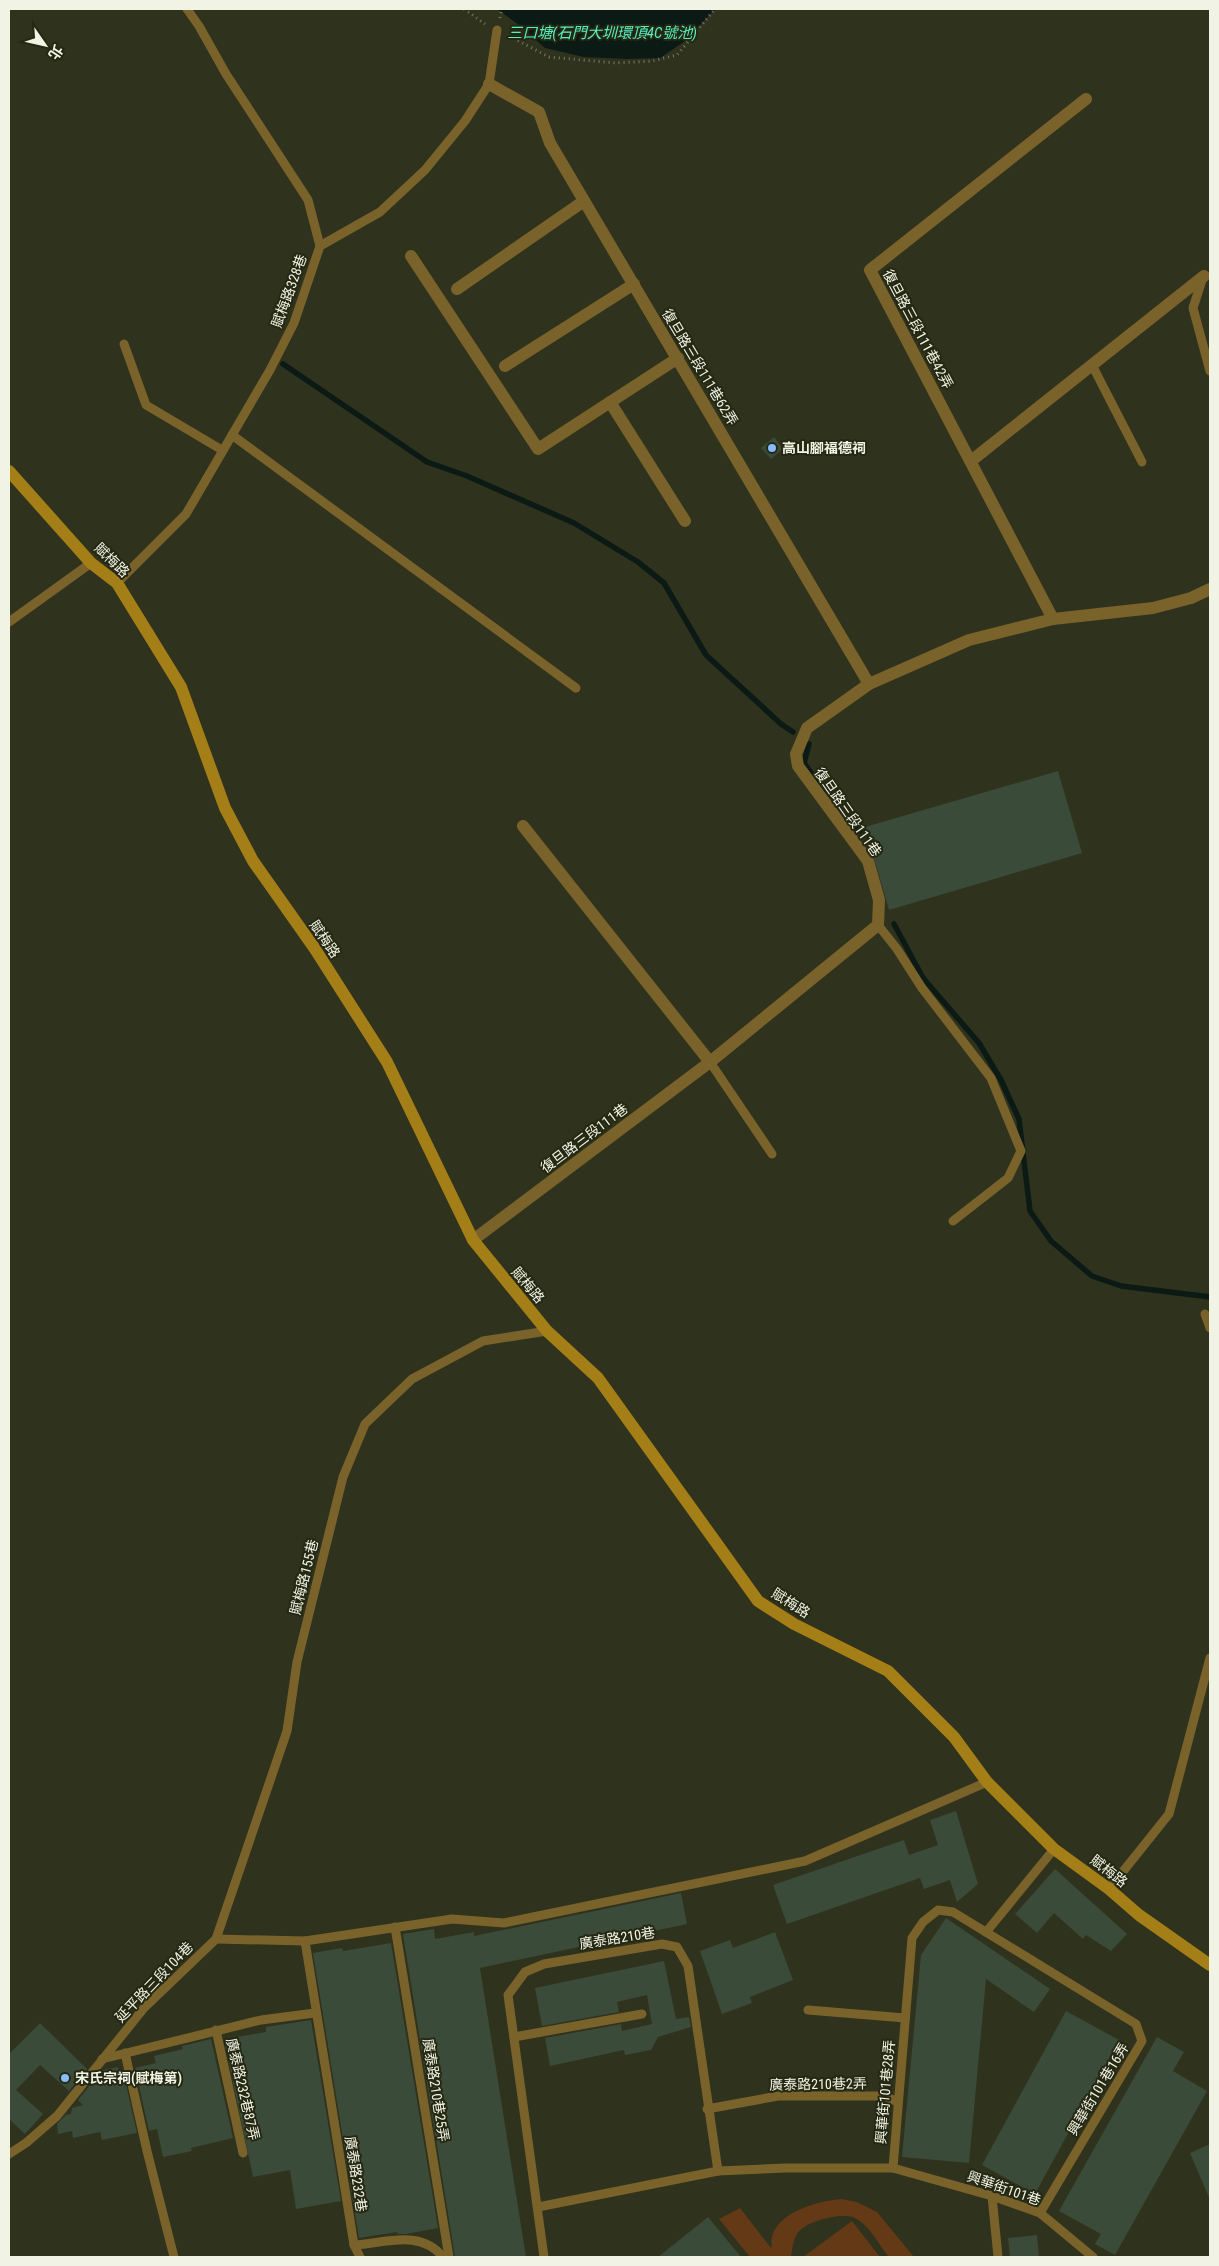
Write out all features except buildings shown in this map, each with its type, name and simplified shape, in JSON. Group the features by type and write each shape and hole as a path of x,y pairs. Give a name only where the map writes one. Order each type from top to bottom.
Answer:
{"street":[{"name":"復旦路三段111巷62弄","path":"489,84 539,112 550,143 869,684"},
{"name":"復旦路三段111巷42弄","path":"1053,619 870,270 1086,99"},
{"path":"456,289 584,201"},
{"path":"411,256 538,449 678,358"},
{"path":"971,461 1204,276"},
{"path":"505,366 634,284"},
{"path":"610,402 685,521"},
{"name":"賦梅路","path":"9,471 91,562 117,583 181,687 225,808 252,861 315,949 387,1062 473,1240 547,1331 598,1378 758,1601 794,1624 888,1671 954,1737 987,1782 1054,1849 1109,1889 1139,1915 1210,1965"},
{"name":"復旦路三段111巷","path":"473,1240 710,1062 878,925 879,900 868,861 798,766 796,754 807,728 869,684 969,640 1053,619 1154,608 1191,598 1210,589"},
{"path":"524,826 701,1048 710,1062"}],"lane":[{"path":"187,9 199,26 226,74 308,200 320,246"},
{"name":"賦梅路328巷","path":"117,583 186,514 294,323 320,246 380,212 425,170 465,121 489,84 497,30"},
{"path":"1204,276 1193,308 1210,370"},
{"path":"124,344 146,405 222,450"},
{"path":"1092,365 1142,462"},
{"path":"232,435 576,688"},
{"path":"9,622 91,562"},
{"path":"878,925 897,949 922,988 991,1078 1021,1152 1008,1178 954,1221"},
{"path":"710,1062 772,1154"},
{"path":"1205,1314 1210,1328"},
{"name":"賦梅路155巷","path":"216,1939 288,1731 297,1662 340,1486 366,1424 412,1379 483,1341 547,1331"},
{"path":"1109,1889 1169,1814 1210,1658"},
{"path":"216,1939 305,1941 452,1919 504,1923 804,1861 987,1782"},
{"path":"987,1931 1054,1849"},
{"name":"興華街101巷28弄","path":"893,2168 912,1938 923,1922 938,1910 953,1912 987,1931"},
{"name":"廣泰路210巷25弄","path":"395,1927 449,2257"},
{"name":"興華街101巷16弄","path":"987,1931 1136,2024 1142,2041 1040,2213"},
{"name":"延平路三段104巷","path":"9,2154 26,2143 58,2116 144,2008 216,1939"},
{"name":"廣泰路232巷","path":"305,1941 315,2013 354,2245 360,2257"},
{"name":"廣泰路210巷","path":"544,2257 508,1995 525,1972 544,1964 662,1944 676,1947 688,1966 718,2170"},
{"path":"808,2010 905,2018"},
{"path":"102,2059 261,2020 315,2013"},
{"path":"514,2037 642,2014"},
{"name":"廣泰路232巷87弄","path":"216,2030 243,2153"},
{"path":"125,2053 146,2151 174,2257"},
{"name":"廣泰路210巷2弄","path":"708,2109 778,2096 884,2096 898,2102"},
{"name":"興華街101巷","path":"538,2207 718,2170 893,2168 992,2196 1040,2213 1093,2257"},
{"path":"992,2196 998,2257"},
{"path":"354,2245 415,2239 434,2246 443,2257"}],"path":[{"path":"464,9 473,17 550,57 616,63 652,61 677,55 715,9"}],"shaded area":[{"path":"841,2199 857,2202 877,2212 914,2257 889,2257 863,2223 852,2217 838,2216 814,2222 801,2230 797,2234 791,2257 750,2257 719,2219 740,2208 771,2248 772,2236 776,2227 791,2214 811,2205"},
{"path":"852,2221 880,2257 803,2257"}],"water":[{"name":"三口塘(石門大圳環頂4C號池)","path":"497,9 715,9 685,41 660,58 627,59 584,57 545,48"}],"waterway":[{"path":"283,364 427,462 467,476 574,523 638,562 664,583 706,655 781,724 793,732"},
{"path":"809,744 804,763 824,791"},
{"path":"841,815 860,831"},
{"path":"894,924 923,978 979,1043 1001,1080 1019,1119 1030,1211 1051,1241 1092,1276 1121,1286 1210,1297"}],"place":[{"name":"高山腳福德祠","path":"772,448"},
{"name":"宋氏宗祠(賦梅第)","path":"65,2078"}]}
